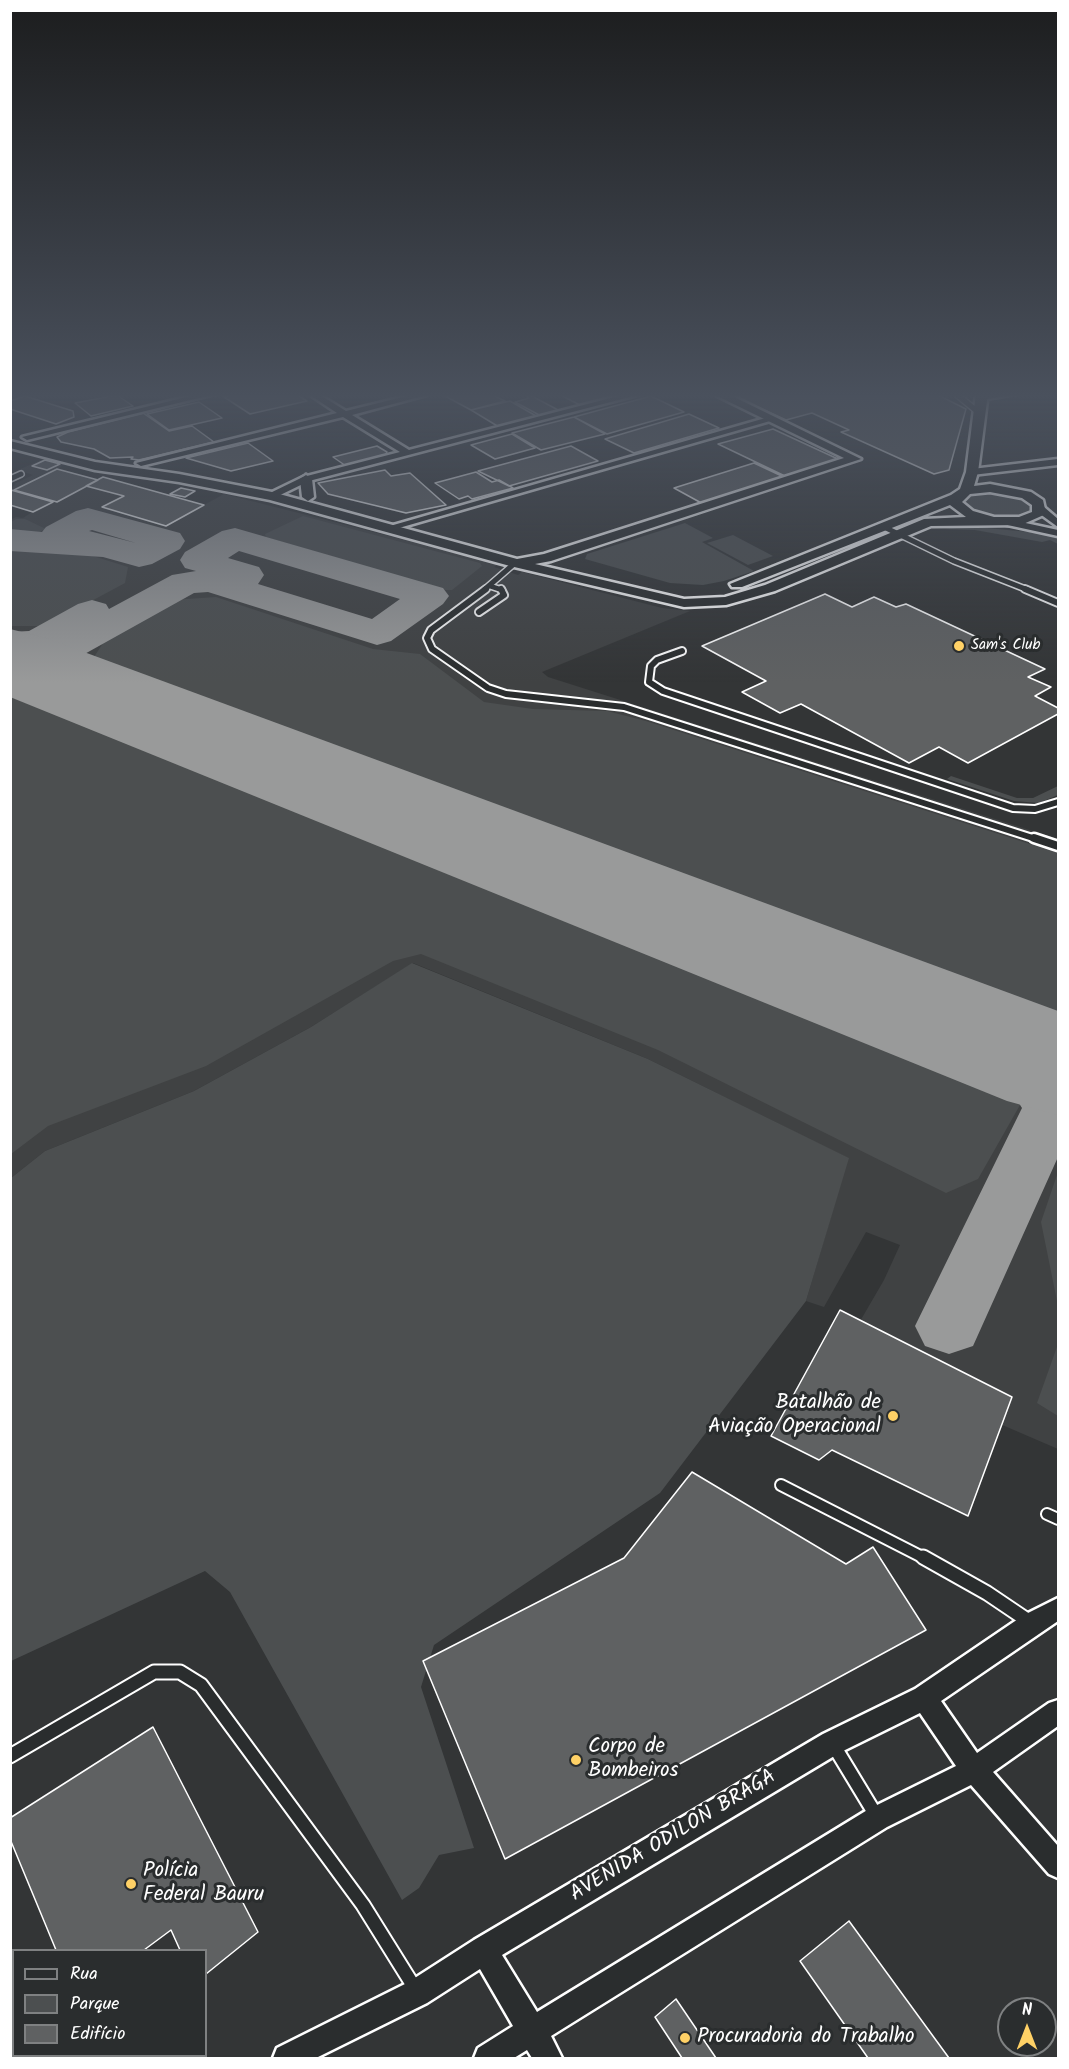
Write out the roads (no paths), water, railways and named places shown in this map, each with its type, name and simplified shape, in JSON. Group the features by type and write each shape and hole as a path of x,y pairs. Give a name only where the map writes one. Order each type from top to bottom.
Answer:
{"street":[{"path":"255,490 308,497 406,521 686,597 744,583 961,494 982,490"},
{"path":"265,490 388,528 515,562 686,597 726,601 770,588 929,522 1000,522 1032,518 1039,514 1040,509"},
{"path":"278,493 285,490"},
{"path":"307,490 308,497"},
{"path":"388,528 519,490"},
{"path":"515,562 546,558 760,490"},
{"path":"963,490 955,503 959,509 979,519 1059,533"},
{"path":"1003,490 1016,491 1033,499 1040,509 1059,524"},
{"path":"1040,509 1059,517"},
{"path":"572,550 575,567"},
{"name":"AVENIDA ODILON BRAGA","path":"287,2058 417,1993 484,1950 832,1743 924,1698 1032,1623 1059,1609"},
{"path":"924,1698 974,1770 1059,1866"},
{"path":"488,2058 878,1818 974,1770 1059,1712"},
{"path":"484,1950 531,2033 548,2058"}],"lane":[{"path":"882,526 954,561 967,564 1059,603"},
{"path":"515,562 490,585 431,630 427,638 432,649 488,688 506,694 624,707 1059,846"},
{"path":"479,612 504,595 502,589 490,585"},
{"path":"682,651 657,660 651,666 649,682 663,691 1013,807 1035,809 1059,802"},
{"path":"781,1485 881,1534 987,1593 1032,1623"},
{"path":"1047,1514 1059,1519"},
{"path":"10,1756 154,1672 180,1672 201,1685 208,1694 363,1905 417,1993"},
{"path":"832,1743 878,1818"}],"place":[{"name":"Sam's Club","path":"959,646"},
{"name":"Batalhão de Aviação Operacional","path":"893,1416"},
{"name":"Corpo de Bombeiros","path":"576,1760"},
{"name":"Polícia Federal Bauru","path":"131,1884"},
{"name":"Procuradoria do Trabalho","path":"685,2038"}]}
